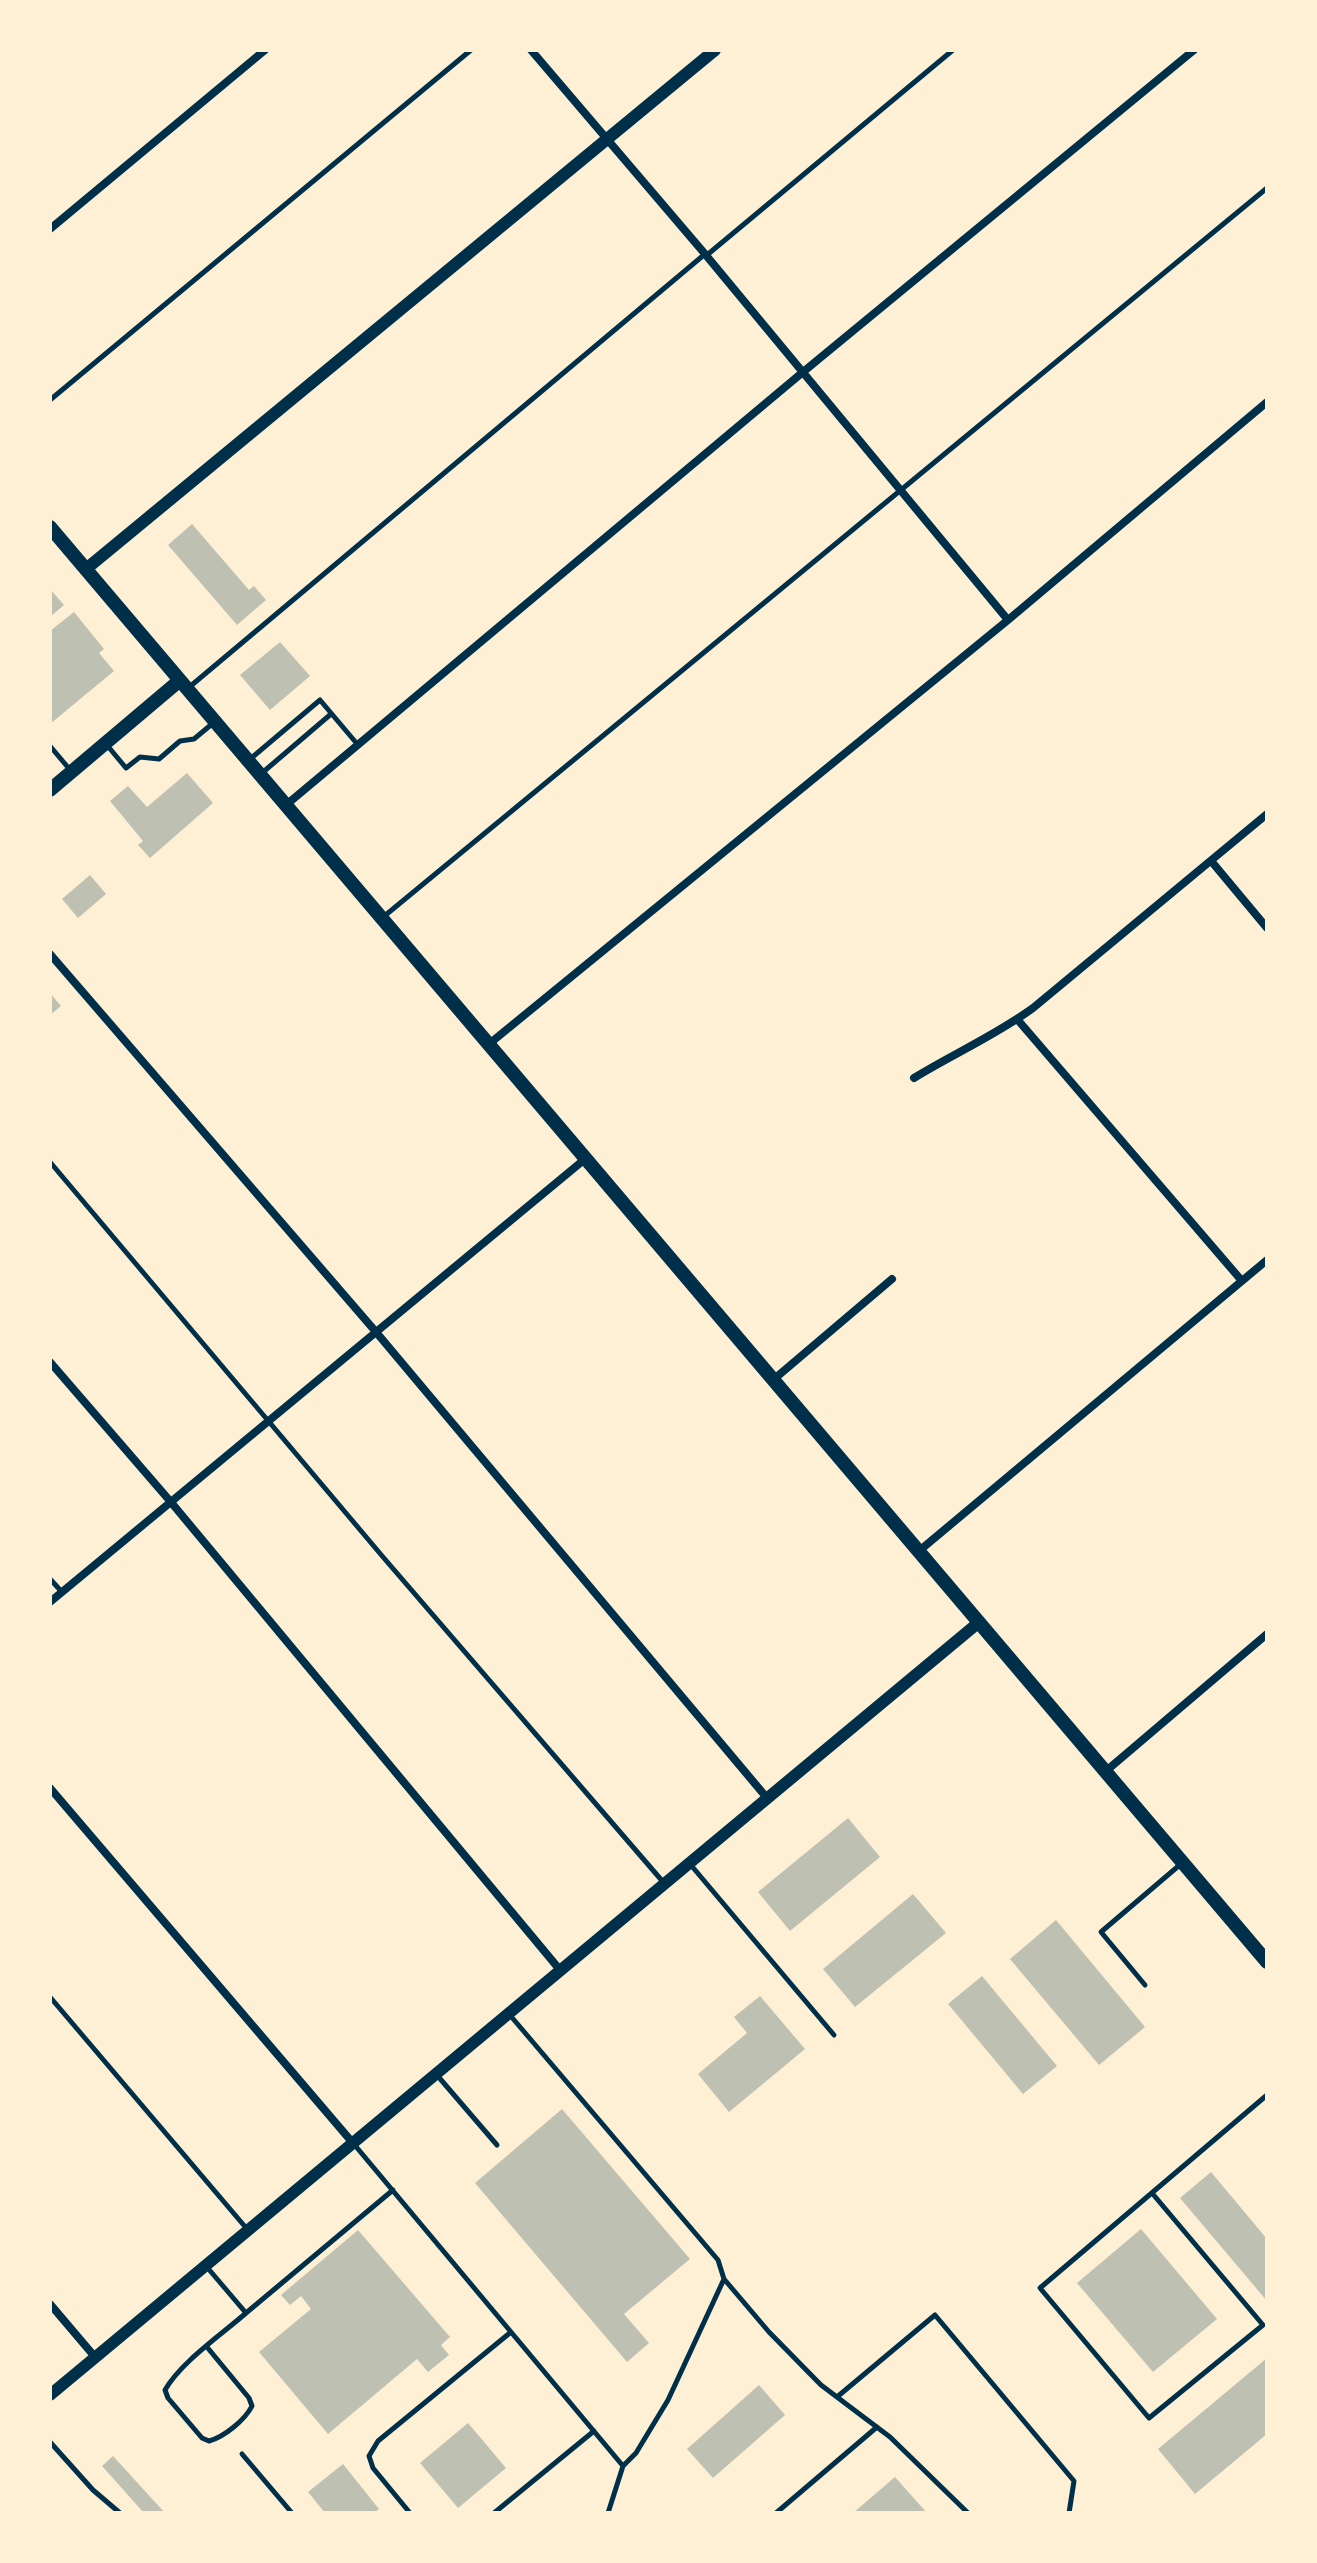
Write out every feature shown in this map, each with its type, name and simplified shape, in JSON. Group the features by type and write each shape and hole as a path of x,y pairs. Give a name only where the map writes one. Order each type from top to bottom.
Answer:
{"main road":[{"path":"50,527 1267,1962"},
{"path":"50,790 105,743 183,685"}],"street":[{"path":"50,229 265,50"},
{"path":"531,50 706,255 1008,620"},
{"path":"86,569 715,50"},
{"path":"286,805 1194,50"},
{"path":"489,1044 1008,620 1267,402"},
{"path":"914,1078 1017,1019 1267,814"},
{"path":"1212,862 1267,928"},
{"path":"50,954 376,1332 767,1798"},
{"path":"1017,1019 1242,1281"},
{"path":"50,1602 585,1159"},
{"path":"919,1551 1267,1260"},
{"path":"773,1380 892,1279"},
{"path":"50,1362 170,1501 560,1970"},
{"path":"50,2395 978,1623"},
{"path":"1106,1771 1267,1634"},
{"path":"50,1788 352,2142"},
{"path":"50,2304 95,2357"}],"lane":[{"path":"50,400 471,50"},
{"path":"183,685 953,50"},
{"path":"382,918 1267,188"},
{"path":"248,761 320,700 358,745"},
{"path":"260,775 331,714"},
{"path":"105,743 126,768 140,757 159,759 180,741 194,739 215,722"},
{"path":"50,746 72,772"},
{"path":"50,1162 664,1883"},
{"path":"50,1579 62,1592"},
{"path":"689,1863 834,2035"},
{"path":"1145,1985 1101,1932 1183,1863"},
{"path":"50,1997 248,2229"},
{"path":"508,2014 718,2260 724,2279 769,2332 821,2385 877,2427 968,2513"},
{"path":"436,2073 497,2145"},
{"path":"1152,2193 1263,2325 1149,2418 1040,2288 1267,2095"},
{"path":"352,2142 623,2466"},
{"path":"207,2347 249,2398 252,2406 238,2422 217,2439 209,2441 202,2438 168,2398 165,2390 171,2379 207,2347 246,2313 393,2190"},
{"path":"205,2265 246,2313"},
{"path":"608,2513 623,2466 636,2453 668,2400 724,2279"},
{"path":"837,2397 935,2315 1074,2481 1069,2513"},
{"path":"410,2513 373,2468 369,2456 378,2441 511,2332"},
{"path":"776,2513 877,2427"},
{"path":"494,2513 594,2431"},
{"path":"50,2442 93,2490 120,2513"},
{"path":"242,2454 292,2513"}],"building":[{"path":"192,524 249,590 254,586 266,600 237,625 168,545"},
{"path":"50,589 64,605 50,617"},
{"path":"74,612 104,649 99,653 114,671 50,724 50,631"},
{"path":"280,642 310,676 270,710 240,675"},
{"path":"187,773 213,803 150,858 138,845 143,841 110,801 128,786 147,807"},
{"path":"90,875 106,894 78,918 62,899"},
{"path":"50,993 61,1006 50,1015"},
{"path":"848,1818 880,1857 790,1931 758,1892"},
{"path":"913,1894 946,1933 855,2007 823,1969"},
{"path":"1056,1920 1145,2027 1099,2065 1010,1959"},
{"path":"982,1976 1057,2066 1023,2094 948,2004"},
{"path":"760,1996 805,2049 729,2112 698,2074 747,2033 734,2017"},
{"path":"562,2109 690,2259 624,2314 649,2343 627,2362 475,2183"},
{"path":"1211,2172 1267,2239 1267,2301 1180,2198"},
{"path":"1141,2229 1217,2319 1153,2372 1077,2283"},
{"path":"358,2230 450,2337 441,2345 449,2355 428,2372 417,2359 328,2434 259,2352 311,2309 301,2296 290,2305 281,2295"},
{"path":"1267,2358 1267,2434 1195,2494 1158,2449"},
{"path":"759,2385 785,2415 713,2478 687,2449"},
{"path":"468,2423 506,2468 458,2508 420,2463"},
{"path":"113,2456 165,2513 144,2513 102,2466"},
{"path":"343,2464 379,2509 374,2513 325,2513 308,2492"},
{"path":"895,2477 927,2513 853,2513"}]}
